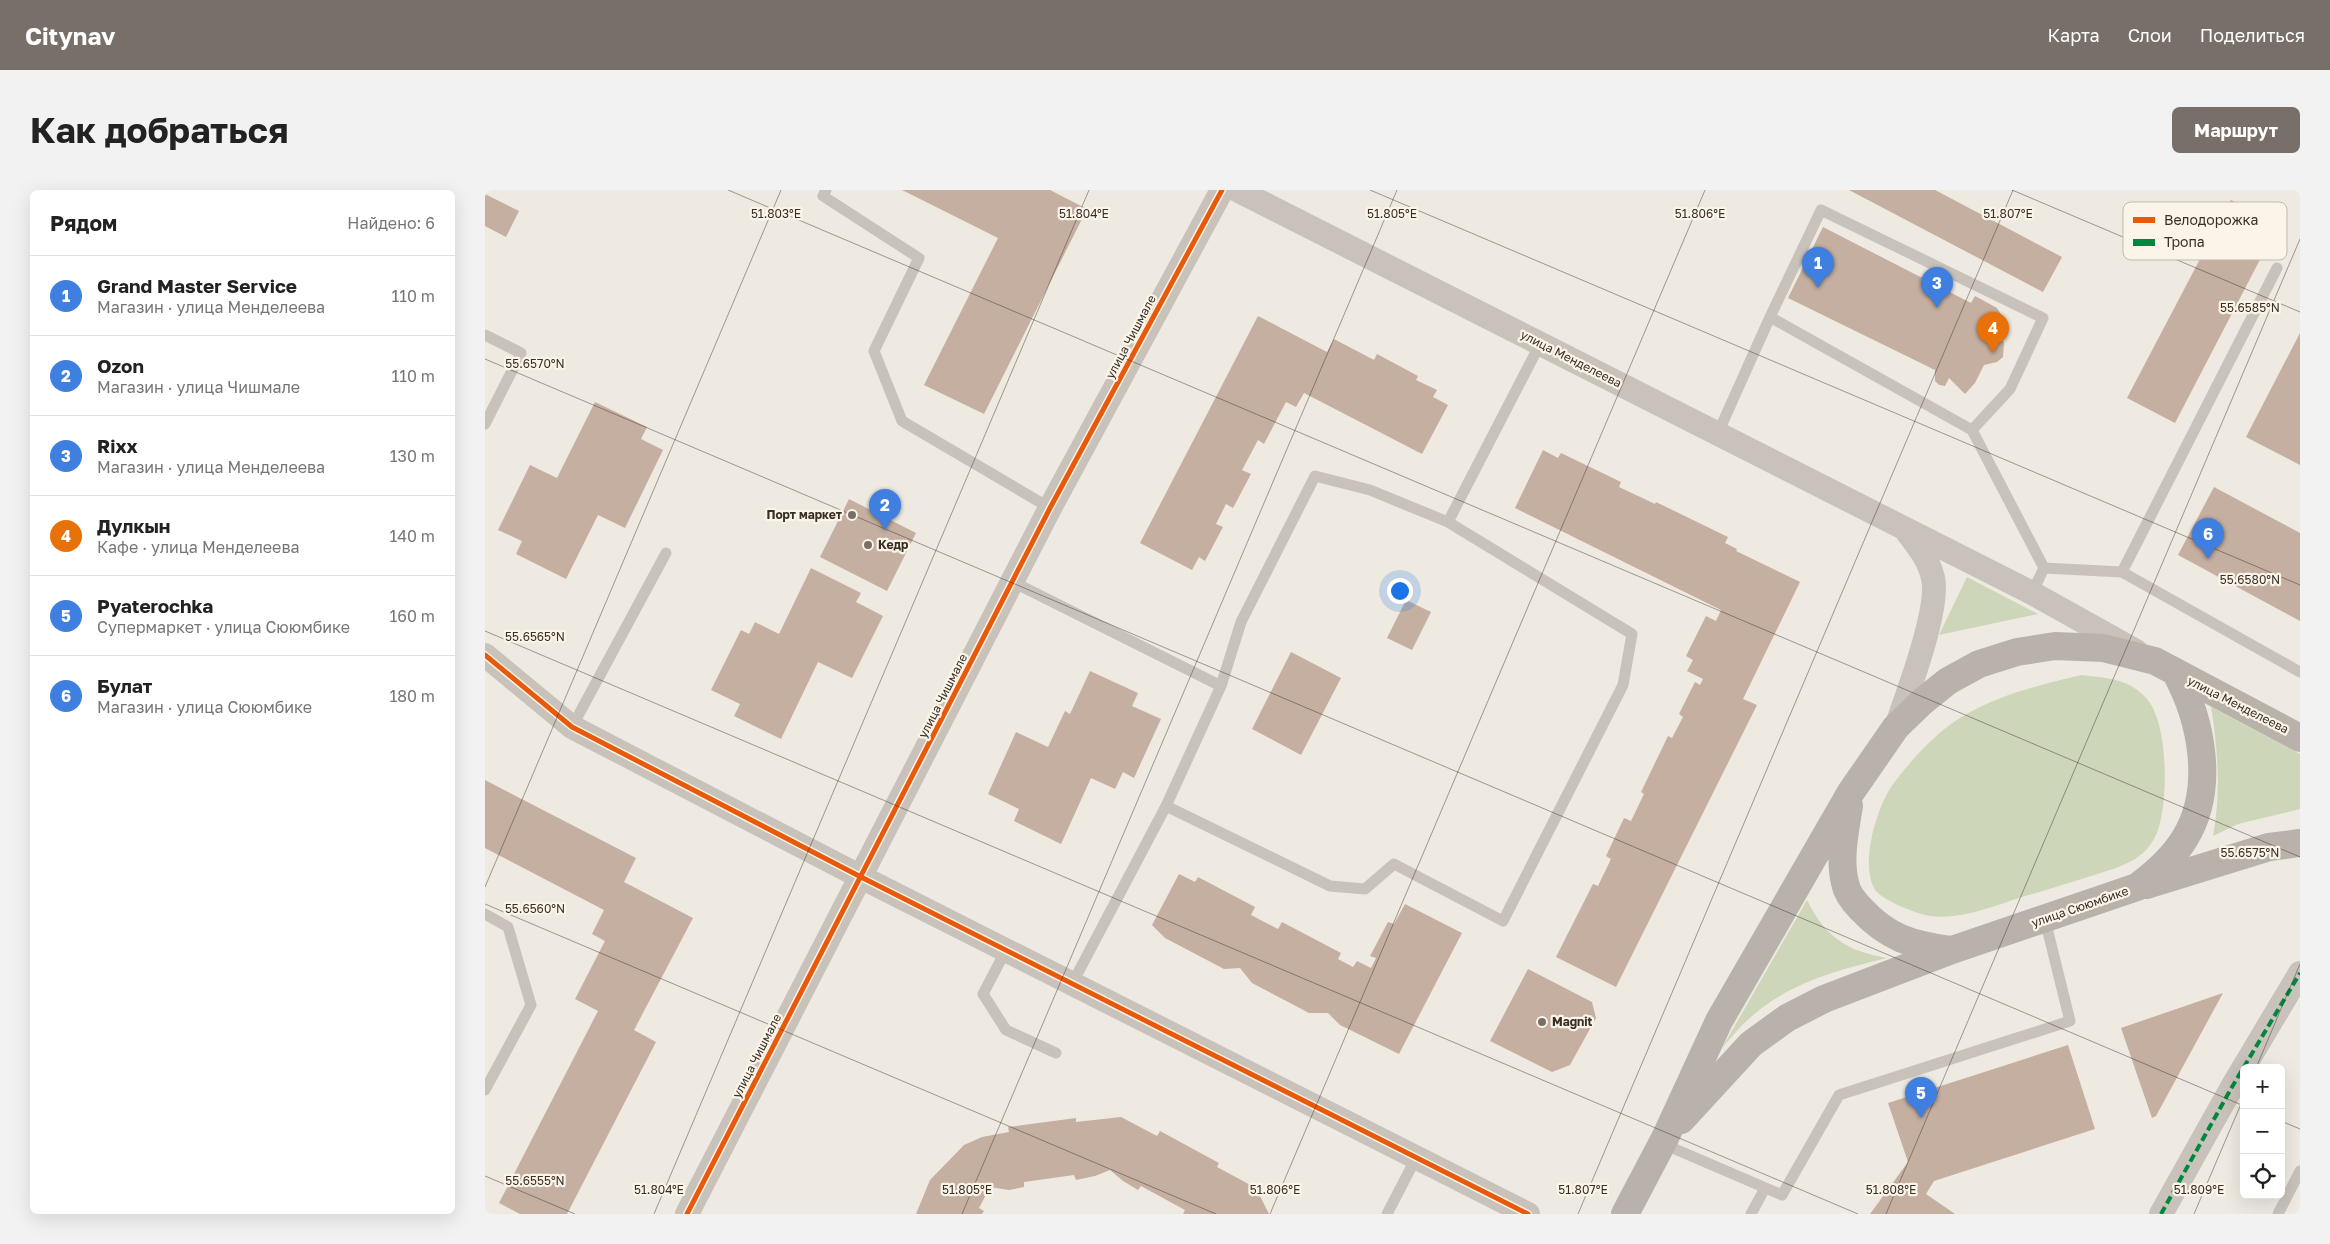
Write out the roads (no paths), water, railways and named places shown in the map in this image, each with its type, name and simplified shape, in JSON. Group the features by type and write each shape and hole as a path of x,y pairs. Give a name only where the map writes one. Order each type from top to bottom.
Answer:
{"street":[{"name":"улица Чишмале","path":"687,1214 1050,508 1222,190"},
{"name":"улица Менделеева","path":"1237,190 1266,197 1540,344 2032,593 2300,738"},
{"path":"1896,727 1917,667 1932,610 1934,580 1925,557 1905,528"},
{"name":"улица Сююмбике","path":"2055,646 2103,648 2166,667 2195,715 2202,762 2197,808 2185,838 2160,871 2137,887 2045,920 1952,950 1920,946 1901,939 1872,920 1849,893 1845,883 1843,855 1851,792 1896,727 1923,701 1948,681 1979,664 2017,652 2055,646"},
{"path":"485,655 572,727 861,877 1528,1214"},
{"path":"1625,1214 1663,1140 1719,1022 1851,792"},
{"path":"2137,887 2269,847 2300,843"},
{"path":"1663,1140 1751,1044 1787,1018 1824,999 1952,950"},
{"path":"2161,1214 2232,1087 2300,973"}],"lane":[{"path":"826,190 823,196 919,258 874,351 902,421 1050,508"},
{"path":"1718,434 1770,317 1821,210 2043,318 2009,389 1973,430"},
{"path":"2122,572 2277,268"},
{"path":"1770,317 1973,430 2044,568"},
{"path":"485,335 521,354 485,424"},
{"path":"1448,522 1540,344"},
{"path":"1072,984 1166,806 1221,686 1241,622 1315,476 1370,490 1448,522 1632,634 1623,685 1503,921 1394,864 1365,889 1330,886 1166,806"},
{"path":"572,727 666,553"},
{"path":"2044,568 2122,572 2300,672"},
{"path":"2032,593 2044,568"},
{"path":"1013,582 1221,686"},
{"path":"485,914 508,927 531,1005 485,1090"},
{"path":"1663,1140 1782,1195 1839,1095 2070,1021 2045,920"},
{"path":"1006,950 983,994 1006,1030 1056,1053"},
{"path":"1387,1214 1416,1158"},
{"path":"2278,1214 2300,1171"},
{"path":"1751,1214 1765,1188"}],"place":[{"name":"Grand Master Service","path":"1818,288"},
{"name":"Rixx","path":"1937,308"},
{"name":"Дулкын","path":"1993,353"},
{"name":"Порт маркет","path":"852,515"},
{"name":"Ozon","path":"885,530"},
{"name":"Кедр","path":"868,545"},
{"name":"Булат","path":"2208,559"},
{"name":"Magnit","path":"1542,1022"},
{"name":"Pyaterochka","path":"1921,1118"}]}
